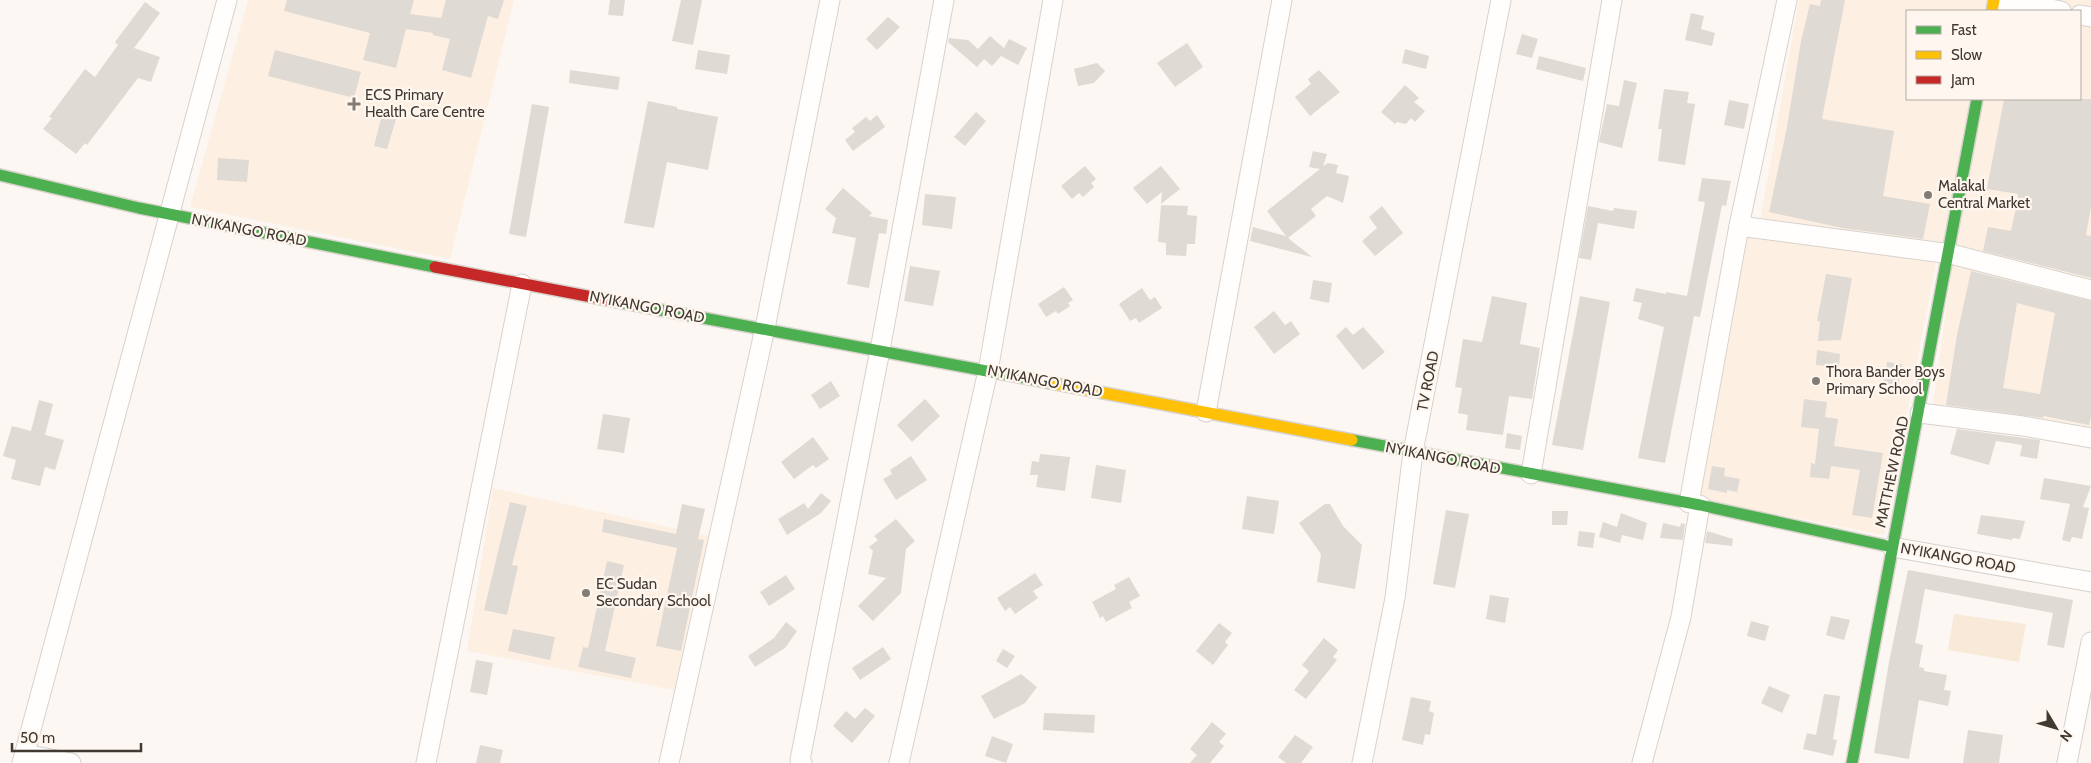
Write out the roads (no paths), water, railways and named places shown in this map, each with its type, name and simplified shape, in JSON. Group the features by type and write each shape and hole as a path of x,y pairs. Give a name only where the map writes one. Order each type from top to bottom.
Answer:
{"street":[{"path":"71,763 24,759 227,0"},
{"path":"669,763 765,328 830,0"},
{"path":"802,763 800,760 880,350 944,0"},
{"path":"899,763 988,371 1053,0"},
{"path":"1206,412 1282,0"},
{"name":"TV ROAD","path":"1362,763 1395,598 1413,452 1501,0"},
{"path":"1531,474 1612,0"},
{"path":"1642,763 1681,617 1694,504 1739,226 1787,0"},
{"path":"2000,0 2055,10"},
{"name":"MATTHEW ROAD","path":"1852,763 1892,547 1951,254 1977,100"},
{"name":"NYIKANGO ROAD","path":"0,175 169,214 522,284 765,328 1694,504 1892,547 2091,582"},
{"path":"1739,226 1951,254 2091,290"},
{"path":"426,763 522,284"},
{"path":"1920,413 2024,426 2091,438"},
{"path":"2068,763 2091,642"}],"place":[{"name":"ECS Primary Health Care Centre","path":"354,104"},
{"name":"Malakal Central Market","path":"1928,195"},
{"name":"Thora Bander Boys Primary School","path":"1816,381"},
{"name":"EC Sudan Secondary School","path":"586,593"}]}
